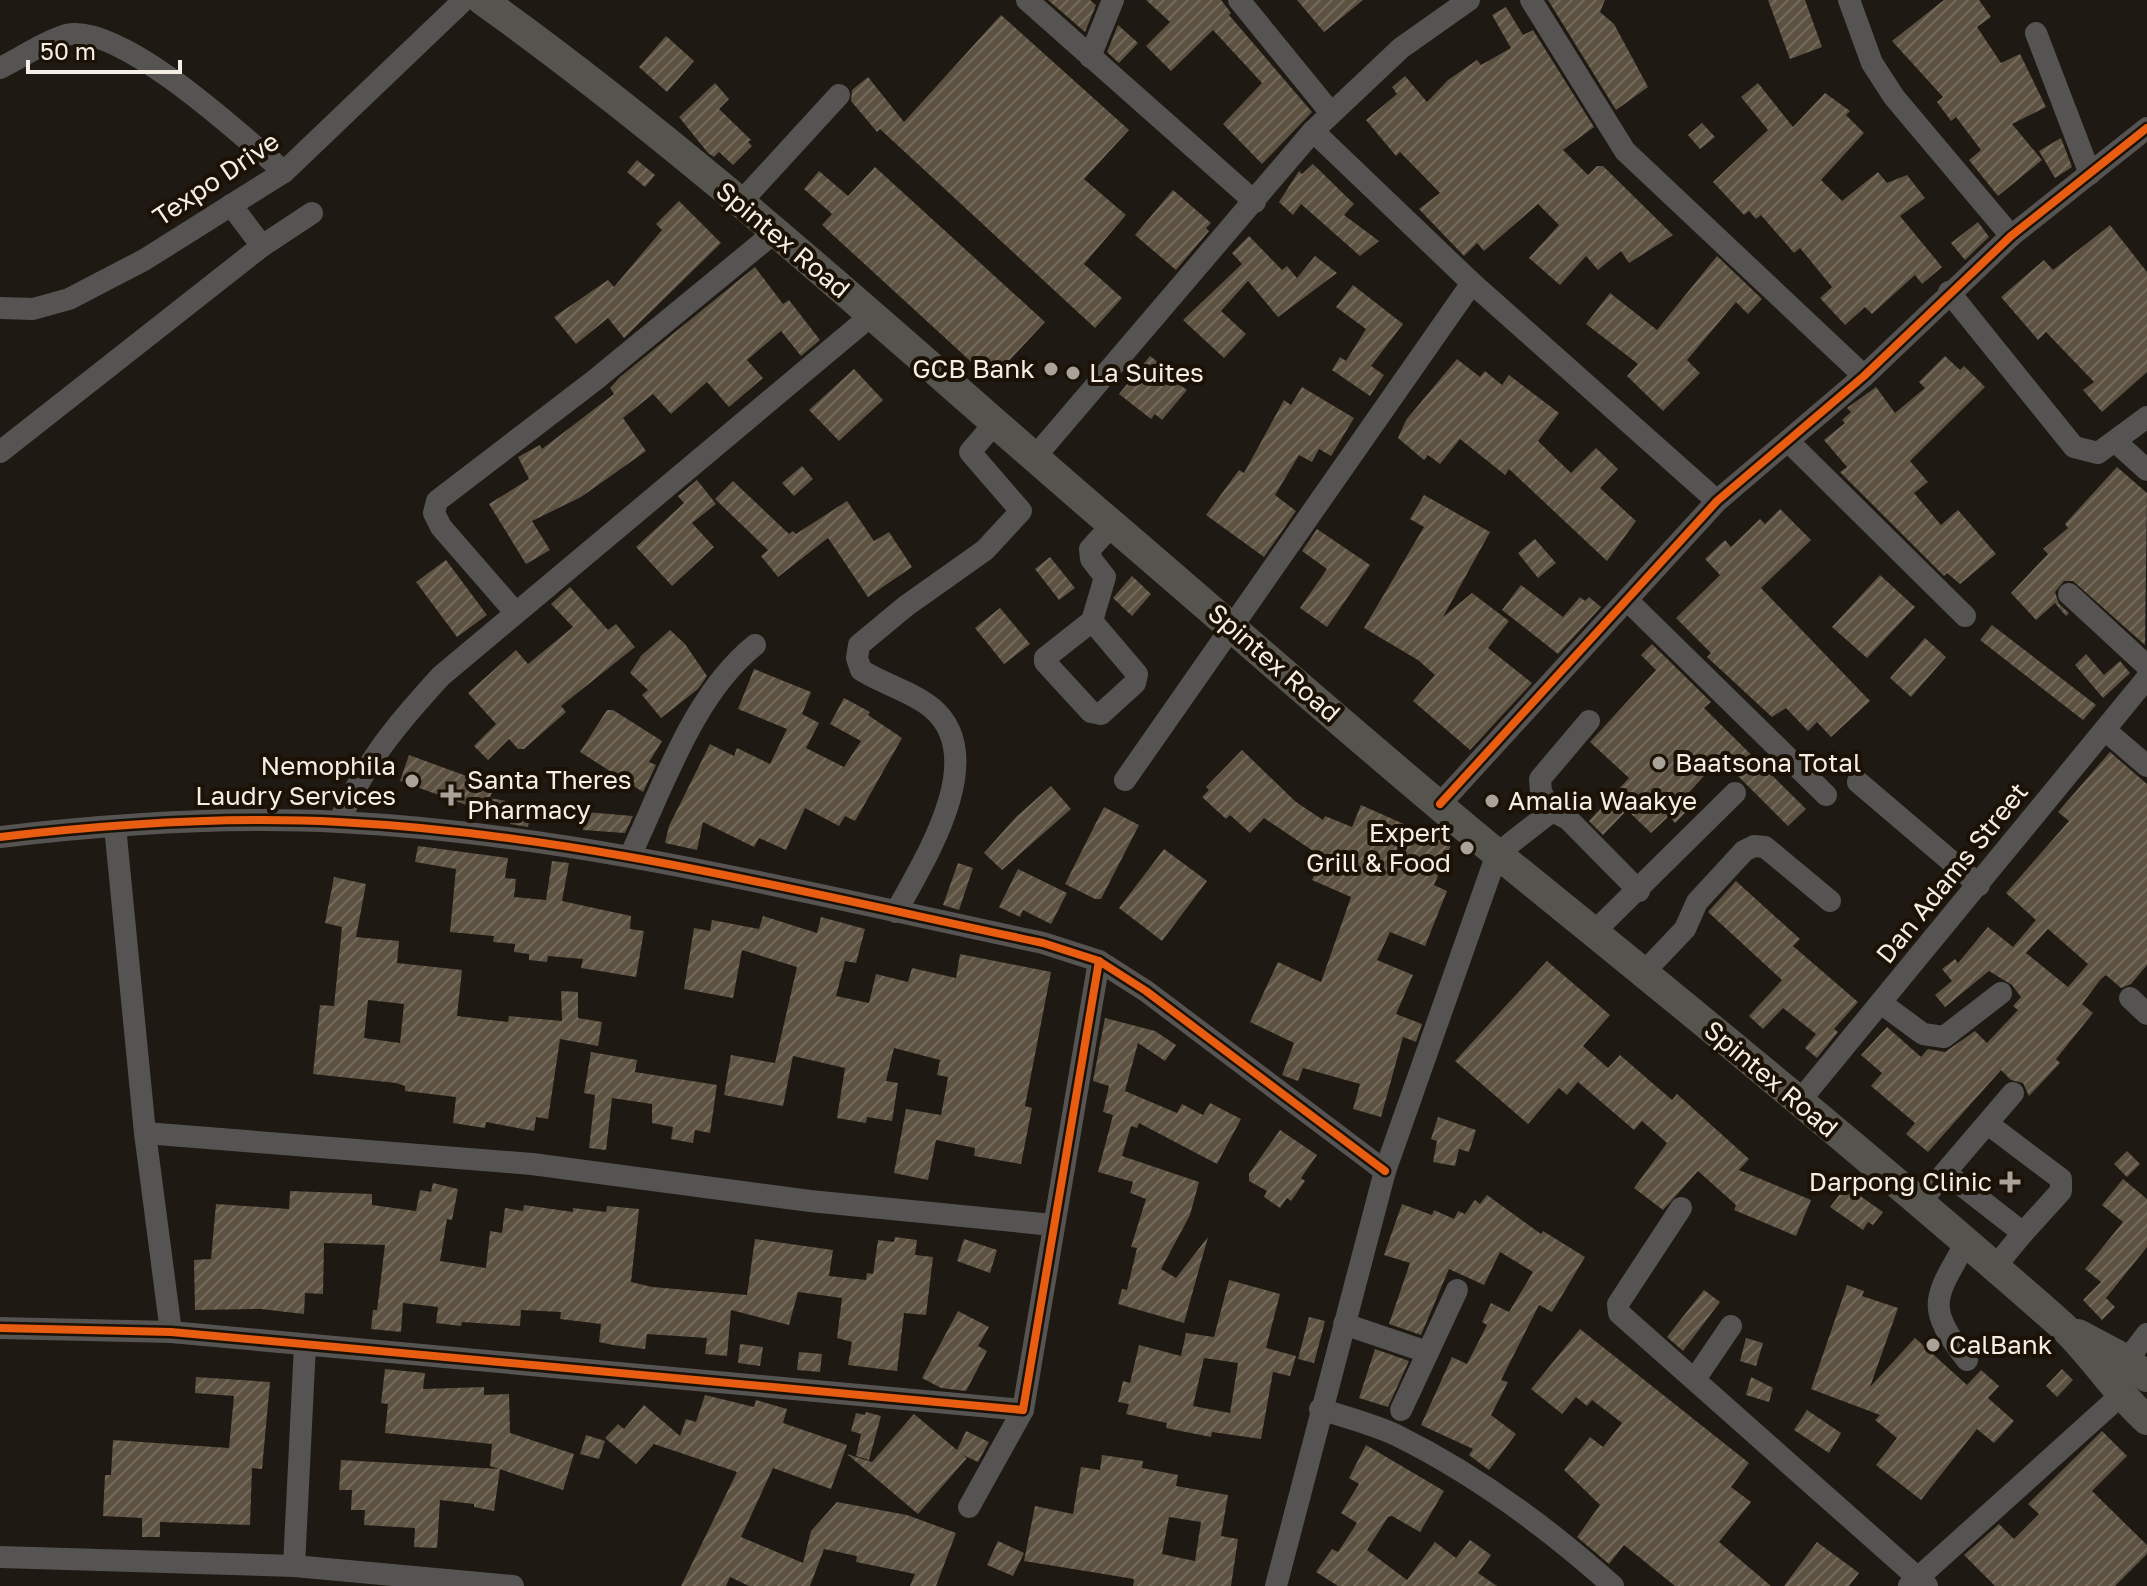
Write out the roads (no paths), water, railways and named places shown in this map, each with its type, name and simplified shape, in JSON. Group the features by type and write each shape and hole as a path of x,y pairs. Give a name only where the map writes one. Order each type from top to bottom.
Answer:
{"main road":[{"name":"Spintex Road","path":"482,0 740,203 873,314 1034,458 1497,854 1595,931 2065,1328 2137,1369"},
{"name":"Spintex Road","path":"2065,1328 2120,1396 2147,1420"}],"street":[{"name":"Texpo Drive","path":"0,308 33,309 69,299 144,260 284,172 464,0"},
{"path":"1027,0 1255,202"},
{"path":"1090,57 1113,0"},
{"path":"1239,0 1331,113"},
{"path":"1034,458 1313,131 1401,48 1469,0"},
{"path":"1531,0 1625,151 1864,376"},
{"path":"1849,0 1872,63 1894,97 2011,236"},
{"path":"2036,33 2090,174"},
{"path":"0,68 67,35 85,35 108,42 136,56 214,111 284,172"},
{"path":"740,203 839,95"},
{"path":"1440,804 1717,501 1864,376 2011,236 2147,128"},
{"path":"1313,131 1472,283 1717,501"},
{"path":"231,205 262,246"},
{"path":"0,452 262,246 312,213"},
{"path":"515,612 441,527 434,513 437,501 595,380 775,232"},
{"path":"1125,780 1235,627 1472,283"},
{"path":"1949,292 2074,447 2098,453 2147,417"},
{"path":"339,822 361,773 398,723 441,676 873,314"},
{"path":"896,912 940,829 954,788 952,738 933,709 861,670 857,658 859,645 906,606 985,550 1021,511 970,452 995,423"},
{"path":"1788,441 1965,616"},
{"path":"2116,442 2147,470"},
{"path":"1092,621 1105,577 1091,559 1090,549 1112,525"},
{"path":"2069,594 2147,666"},
{"path":"1627,600 1826,795"},
{"path":"630,856 699,714 733,663 755,645"},
{"name":"Dan Adams Street","path":"1798,1103 2147,678"},
{"path":"1589,721 1540,779 1541,792 1552,811 1568,819 1639,891"},
{"path":"2105,730 2147,766"},
{"path":"1858,782 1979,885"},
{"path":"1595,931 1639,891 1735,793"},
{"path":"1276,1586 1320,1409 1385,1171 1497,854 1552,811"},
{"path":"0,837 174,822 339,822 630,856 1043,943 1099,961 1146,991 1385,1171"},
{"path":"115,826 145,1133 171,1332"},
{"path":"1644,972 1685,929 1697,902 1744,851 1754,846 1765,847 1830,901"},
{"path":"969,1507 1023,1410 1030,1384 1053,1225 1099,961"},
{"path":"1881,1003 1923,1034 1944,1037 2001,993"},
{"path":"2130,998 2147,1014"},
{"path":"1919,1203 2013,1093"},
{"path":"1988,1124 2061,1179 2061,1191 1994,1268"},
{"path":"145,1133 532,1164 810,1201 1053,1225"},
{"path":"1946,1173 2023,1233"},
{"path":"1681,1208 1618,1304 1619,1313 1918,1583 2120,1396"},
{"path":"1966,1243 1943,1283 1937,1308 1942,1327 1967,1360"},
{"path":"1401,1410 1457,1290"},
{"path":"1344,1324 1427,1352"},
{"path":"1695,1379 1731,1326"},
{"path":"0,1328 171,1332 1023,1410"},
{"path":"2137,1369 2147,1334"},
{"path":"294,1566 305,1345"},
{"path":"1320,1409 1394,1434 1489,1487 1551,1531 1613,1586"},
{"path":"0,1557 294,1566 513,1586"}],"place":[{"name":"GCB Bank","path":"1051,369"},
{"name":"La Suites","path":"1073,373"},
{"name":"Baatsona Total","path":"1659,763"},
{"name":"Nemophila Laudry Services","path":"412,781"},
{"name":"Santa Theres Pharmacy","path":"451,795"},
{"name":"Amalia Waakye","path":"1492,801"},
{"name":"Expert Grill & Food","path":"1467,848"},
{"name":"Darpong Clinic","path":"2010,1182"},
{"name":"CalBank","path":"1933,1345"}]}
